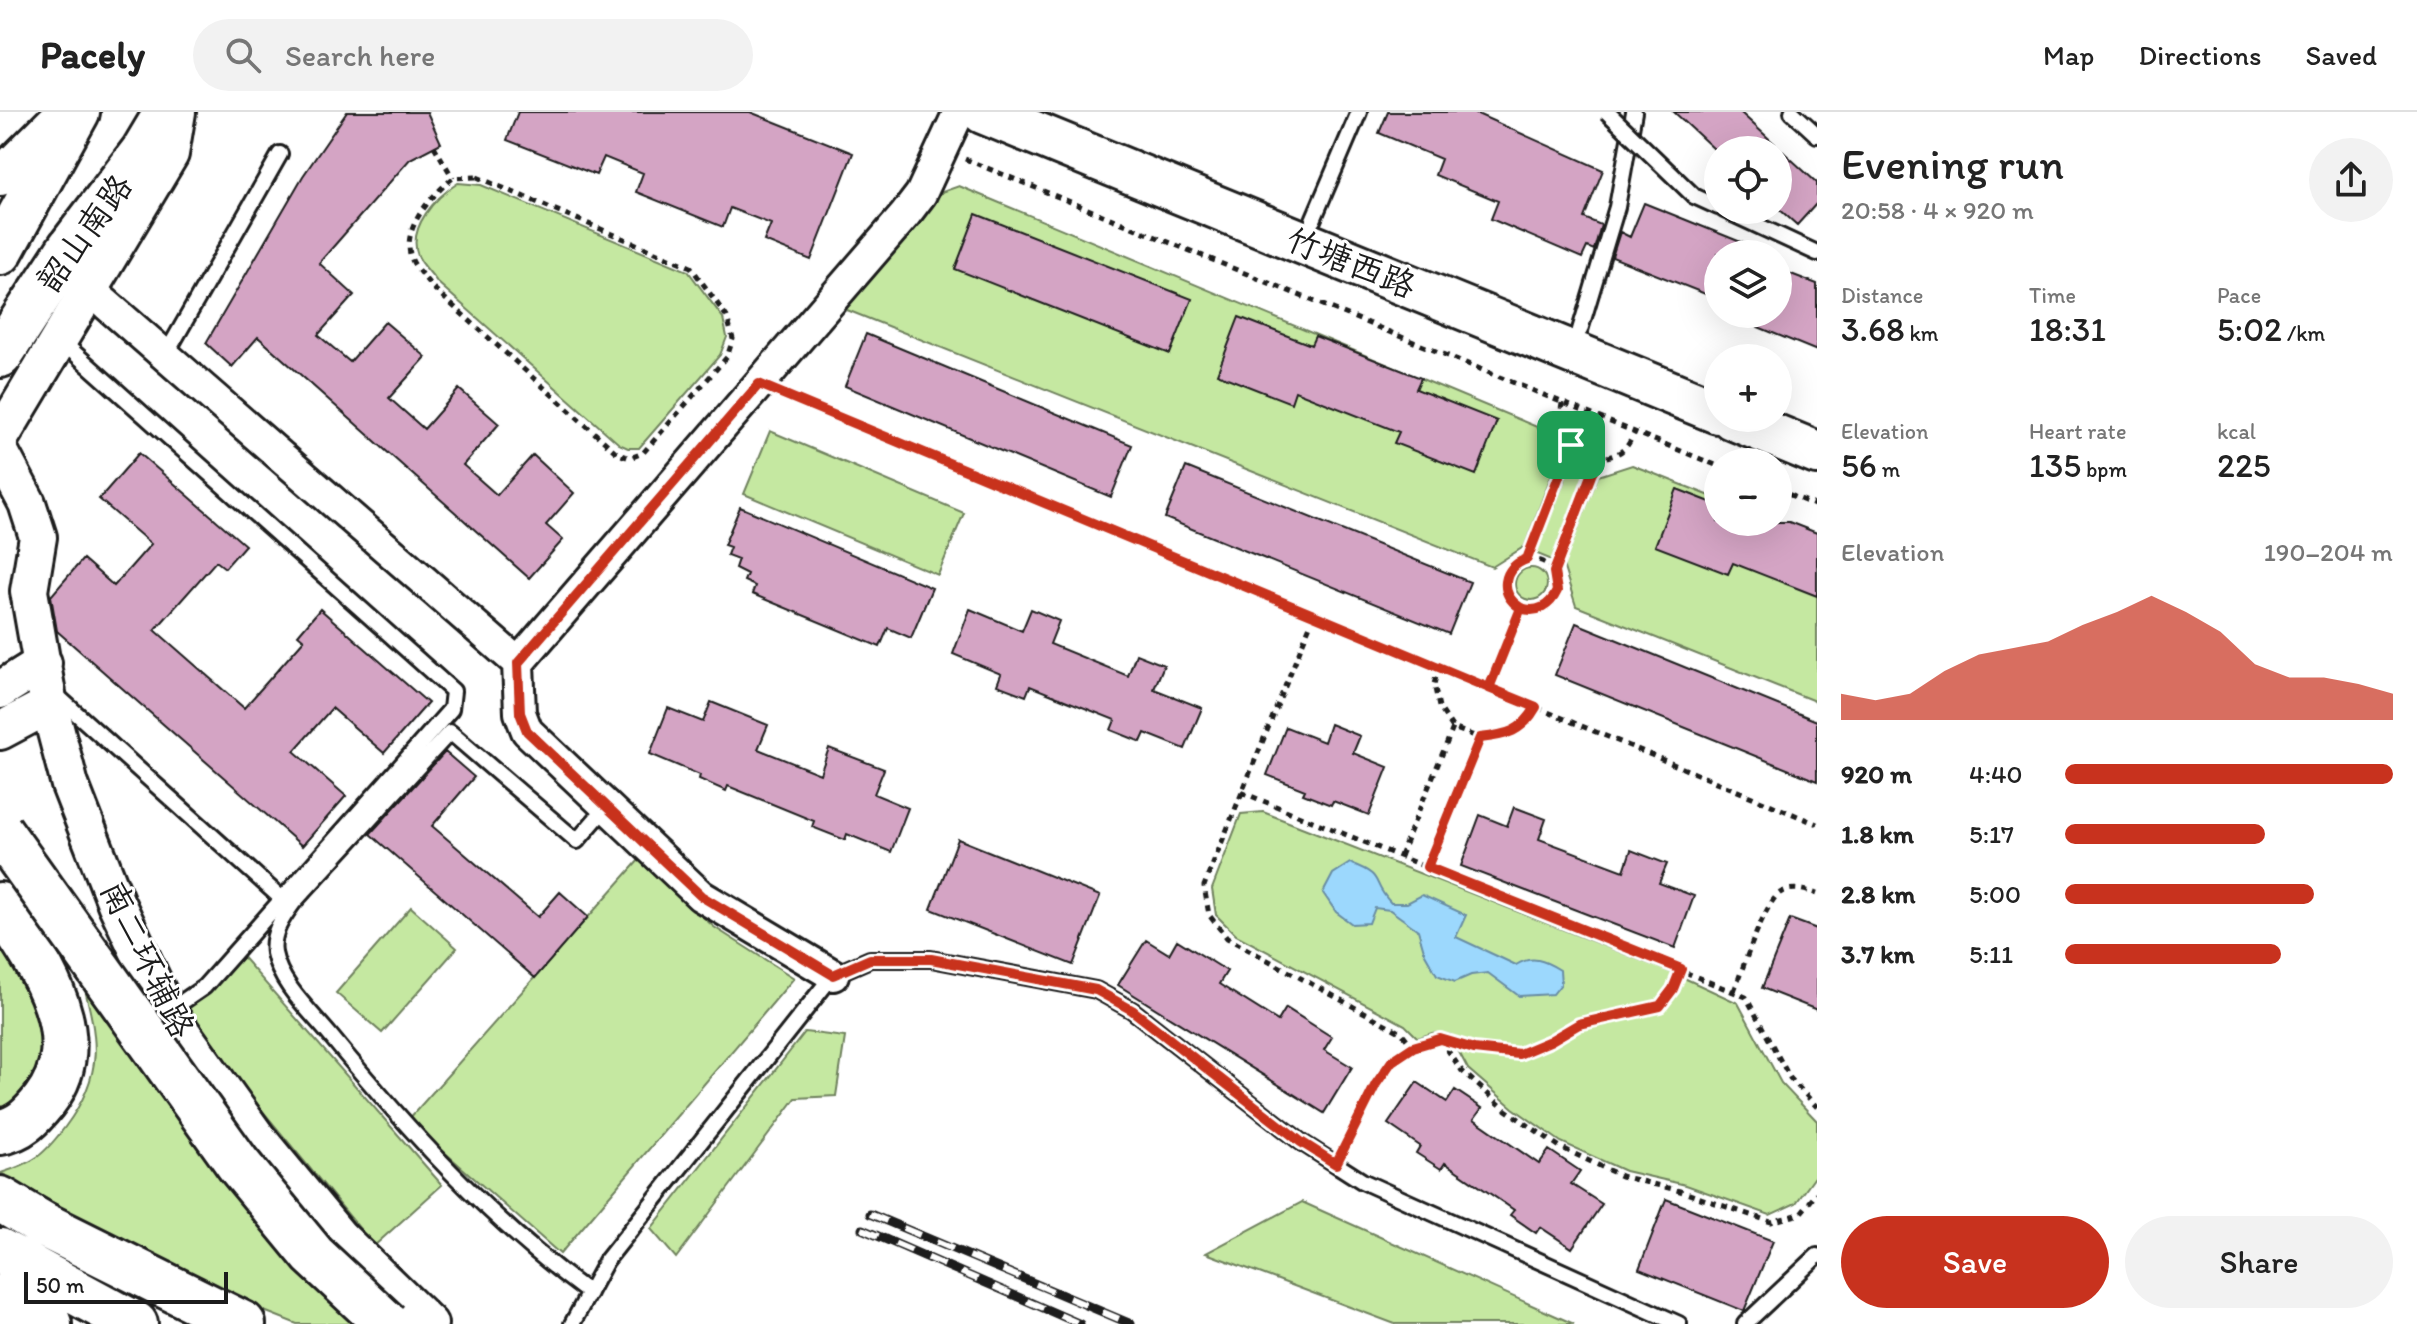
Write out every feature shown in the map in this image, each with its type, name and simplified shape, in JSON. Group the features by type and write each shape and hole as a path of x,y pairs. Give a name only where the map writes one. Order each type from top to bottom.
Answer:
{"main road":[{"name":"韶山南路","path":"5,240 77,112"},
{"name":"韶山南路","path":"0,355 70,248 143,152 167,112"},
{"name":"竹塘西路","path":"983,112 1704,406"},
{"name":"竹塘西路","path":"1053,112 1704,380"},
{"path":"1792,416 1817,426"},
{"path":"1766,432 1817,453"},
{"path":"0,831 238,1164 313,1255 387,1324"},
{"path":"0,905 39,962 57,1005 64,1039 61,1071 48,1096 30,1118 0,1132"},
{"path":"0,1199 56,1231 243,1324"},
{"path":"0,1251 135,1324"},
{"path":"0,1297 49,1324"}],"street":[{"path":"0,177 65,112"},
{"path":"0,438 170,154 177,112"},
{"path":"833,975 701,896 527,731 520,713 518,663 905,215 921,194 959,112"},
{"path":"90,290 518,663"},
{"name":"南二环辅路","path":"0,452 27,503 38,537 29,591 46,685 76,800 116,903 167,1012 258,1139 339,1237 429,1324"},
{"path":"0,690 46,685"},
{"path":"0,731 46,685"}],"lane":[{"path":"1313,220 1359,112"},
{"path":"1607,112 1694,196 1704,201"},
{"path":"1580,330 1617,207 1634,112"},
{"path":"1792,112 1817,135"},
{"path":"165,356 280,154"},
{"path":"1754,224 1817,253"},
{"path":"60,340 453,691 451,709 204,987 167,1012"},
{"path":"46,685 281,898"},
{"path":"589,1293 467,1190 394,1114 287,983 274,952 277,926 293,903 450,732 577,841 607,806"},
{"path":"572,1324 606,1261 833,975 870,959 931,959 1096,990 1132,1010 1301,1142 1362,1181 1679,1324"},
{"path":"1745,1324 1817,1256"}],"path":[{"path":"434,146 453,178"},
{"path":"942,149 1704,460"},
{"path":"477,177 691,267 713,295 727,317 733,339 727,357 643,453 630,458 618,454 431,286 411,258 411,231 424,206 453,178 477,177"},
{"path":"759,384 1817,824"},
{"path":"1562,403 1560,425 1565,440 1583,455 1608,457 1624,449 1635,432"},
{"path":"1527,559 1571,445"},
{"path":"1554,572 1598,457"},
{"path":"1792,496 1817,506"},
{"path":"1527,559 1544,562 1554,572 1557,583 1553,599 1540,609 1521,608 1510,600 1505,584 1512,567 1527,559"},
{"path":"1489,688 1521,608"},
{"path":"1314,615 1204,886 1209,915 1227,938 1402,1033 1413,1047"},
{"path":"1439,666 1434,684 1439,707 1453,728 1480,738 1503,736 1527,724 1536,707"},
{"path":"1400,856 1453,728"},
{"path":"1427,867 1480,738"},
{"path":"1241,792 1746,997 1790,1078 1817,1107"},
{"path":"1734,991 1768,908 1779,894 1796,888 1817,894"},
{"path":"1336,1164 1376,1084 1392,1061 1413,1047 1440,1039 1474,1049 1519,1054 1579,1024 1660,1006 1673,989 1681,969"},
{"path":"1440,1039 1462,1071 1506,1110 1560,1147 1621,1176 1680,1191 1771,1222 1800,1214 1817,1193"}],"green space":[{"path":"458,183 481,185 688,271 723,318 727,337 720,355 639,448 619,444 437,282 422,263 416,245 420,224 441,196"},
{"path":"959,186 1537,427 1557,460 1525,546 1492,567 842,308 942,192"},
{"path":"770,431 964,513 938,575 744,494"},
{"path":"1632,465 1704,493 1704,536 1792,535 1817,539 1817,702 1576,606 1563,565 1598,476"},
{"path":"1569,469 1585,475 1552,560 1535,553"},
{"path":"1531,568 1542,573 1547,584 1542,595 1531,600 1520,595 1515,584 1520,573"},
{"path":"1263,812 1669,971 1738,1003 1781,1083 1817,1121 1817,1174 1796,1203 1770,1215 1686,1185 1625,1171 1561,1142 1513,1108 1468,1069 1450,1035 1432,1033 1418,1038 1405,1025 1236,935 1216,915 1212,889 1241,814"},
{"path":"639,860 714,927 794,978 560,1254 408,1120"},
{"path":"411,907 457,948 382,1033 336,993"},
{"path":"0,922 35,978 53,1060 0,1121"},
{"path":"240,954 442,1185 374,1246 182,1013"},
{"path":"81,974 363,1324 297,1324 259,1309 140,1251 1,1173 30,1161 44,1151 65,1127 87,1088 95,1053"},
{"path":"805,1032 845,1037 836,1096 796,1098 676,1258 651,1229"},
{"path":"1302,1202 1574,1324 1395,1324 1206,1253"}],"water":[{"path":"1350,863 1369,872 1391,903 1407,903 1422,895 1466,915 1456,937 1516,965 1533,960 1549,964 1560,970 1561,984 1553,994 1519,996 1488,973 1471,975 1455,982 1437,975 1425,954 1418,930 1390,910 1375,908 1369,923 1352,924 1336,912 1323,893 1333,874"}],"building":[{"path":"347,112 427,112 441,143 410,159 319,263 354,295 318,335 350,362 385,322 426,357 389,398 424,429 459,389 499,424 463,465 497,495 533,455 574,493 546,525 563,540 529,578 258,337 232,367 206,343 303,176"},
{"path":"518,112 750,112 853,153 811,260 764,241 771,224 730,208 723,227 636,192 643,173 604,157 596,175 507,140"},
{"path":"1388,112 1473,112 1603,170 1584,218 1601,225 1594,250 1587,247 1582,258 1491,219 1498,201 1435,175 1441,159 1379,133"},
{"path":"1674,112 1740,112 1766,136 1704,136 1704,140"},
{"path":"1792,160 1817,183 1817,203 1797,225 1792,221"},
{"path":"1644,203 1736,240 1704,240 1704,293 1612,257 1620,232 1630,237"},
{"path":"976,214 1192,299 1170,354 955,269"},
{"path":"1792,274 1817,284 1817,351 1761,328 1792,328"},
{"path":"1239,317 1311,345 1315,336 1421,378 1416,389 1497,421 1476,475 1394,443 1399,432 1295,391 1291,403 1217,374"},
{"path":"866,334 1132,445 1111,497 845,386"},
{"path":"139,453 245,545 225,568 216,561 155,630 244,708 304,640 298,635 320,609 428,703 384,753 332,708 294,751 346,796 302,846 57,631 51,596 83,559 114,586 151,544 99,499"},
{"path":"1186,467 1470,582 1449,634 1165,518"},
{"path":"1677,489 1704,500 1704,536 1792,536 1792,523 1817,533 1817,596 1733,563 1728,574 1655,546"},
{"path":"740,507 932,588 911,638 888,628 880,647 752,594 755,586 744,581 747,574 735,568 738,559 727,555 730,547 724,545"},
{"path":"970,609 1022,631 1031,609 1059,621 1050,644 1128,676 1136,654 1164,665 1154,689 1202,708 1185,749 1145,733 1141,742 1111,730 1115,720 1030,686 1026,696 997,685 1001,674 953,654"},
{"path":"1576,623 1817,721 1817,781 1555,675"},
{"path":"711,702 768,725 758,749 820,774 829,748 884,769 874,794 908,808 891,852 847,834 845,840 812,827 814,821 728,786 726,791 699,779 700,775 650,754 668,708 703,722"},
{"path":"1330,724 1360,736 1353,753 1388,767 1369,815 1333,801 1331,805 1303,794 1305,790 1267,775 1286,727 1324,742"},
{"path":"445,752 474,777 432,826 538,917 560,892 588,917 535,978 370,834"},
{"path":"1514,807 1546,819 1539,839 1624,871 1631,850 1667,864 1659,883 1694,896 1675,948 1461,866 1480,815 1507,826"},
{"path":"958,839 1100,896 1073,965 931,909"},
{"path":"1790,919 1817,929 1817,1010 1762,988"},
{"path":"1146,940 1169,954 1177,940 1227,971 1219,984 1278,1021 1286,1008 1332,1037 1324,1050 1352,1067 1324,1113 1118,985"},
{"path":"1417,1082 1447,1102 1455,1090 1482,1108 1474,1119 1539,1164 1549,1150 1580,1171 1571,1184 1602,1204 1572,1248 1540,1227 1536,1233 1510,1215 1514,1210 1445,1163 1441,1169 1416,1153 1420,1146 1388,1124"},
{"path":"1666,1199 1773,1241 1744,1311 1639,1269"}],"railway":[{"path":"870,1214 1131,1324"},
{"path":"862,1229 1080,1324"}],"route":[{"path":"1571,445 1527,559 1512,567 1507,575 1506,592 1510,600 1521,608 1489,688 759,384 518,663 520,713 527,731 701,896 833,975 870,959 931,959 1096,990 1132,1010 1301,1142 1336,1164 1376,1084 1392,1061 1413,1047 1440,1039 1474,1049 1519,1054 1579,1024 1660,1006 1673,989 1681,969 1427,867 1480,738 1503,736 1527,724 1536,707 1489,688 1521,608 1540,609 1548,605 1557,591 1554,572 1598,457 1583,455 1571,445"}]}
